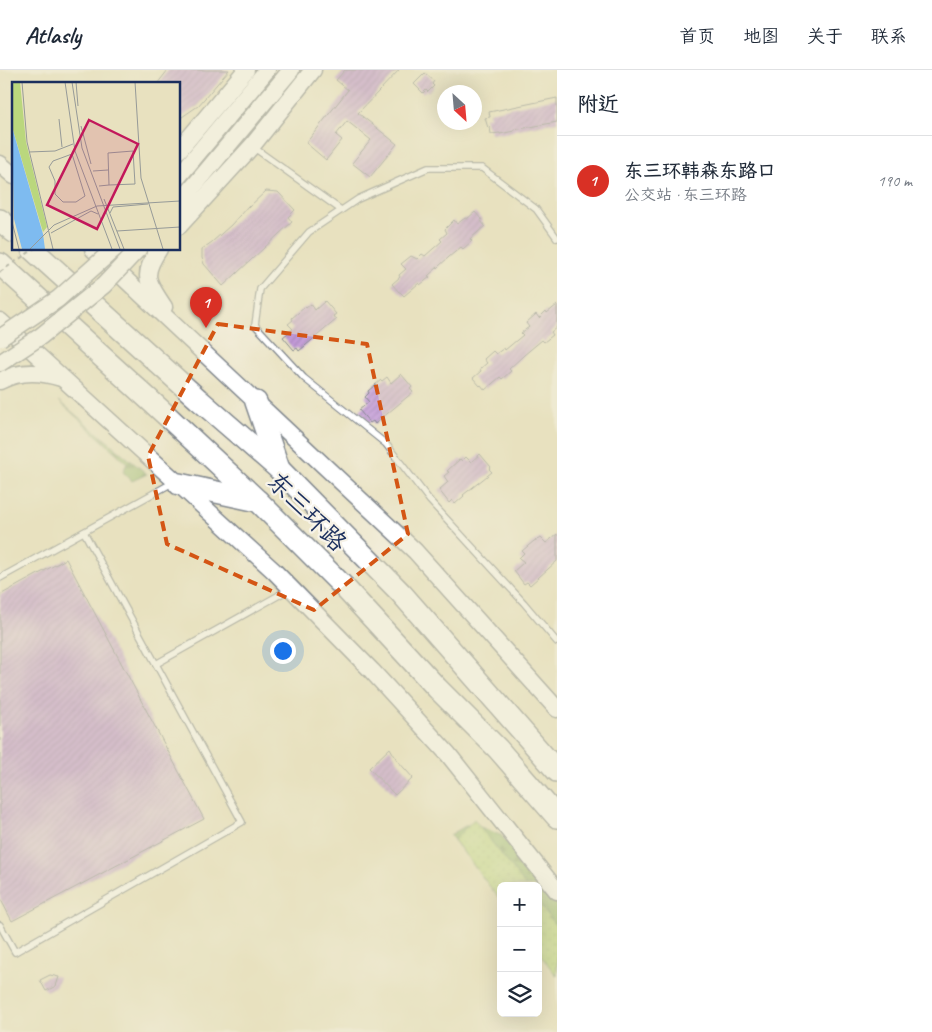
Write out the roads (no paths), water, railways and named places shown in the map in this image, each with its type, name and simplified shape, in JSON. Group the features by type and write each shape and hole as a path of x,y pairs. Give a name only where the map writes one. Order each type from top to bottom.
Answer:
{"highway":[{"path":"0,220 12,230"},
{"name":"东三环路","path":"34,250 198,399 279,469 401,593 557,771"},
{"name":"东三环路","path":"0,264 258,501 343,586 437,688 498,749 557,817"},
{"path":"256,402 279,469"},
{"path":"177,482 258,501"}],"main road":[{"path":"180,149 246,70"},
{"path":"180,175 267,70"},
{"path":"180,203 291,70"},
{"path":"180,225 252,146 313,70"},
{"path":"0,164 12,174"},
{"path":"94,250 415,551 557,709"},
{"path":"0,338 58,299 113,250"},
{"path":"0,363 41,336 104,285 137,250"},
{"path":"158,250 147,272 149,282 181,331"},
{"path":"0,321 274,572 372,671 448,754 557,891"},
{"path":"0,381 20,374 36,372 65,379"}],"lane":[{"path":"252,146 341,210"},
{"path":"557,238 536,209 482,168 428,168 358,199 309,232 260,289 255,325 304,378 386,444 430,501 524,603 557,642"},
{"path":"0,578 177,482"},
{"path":"0,925 15,952 242,822 84,532"},
{"path":"156,664 290,589"}],"place":[{"name":"东三环韩森东路口","path":"206,328"}]}
